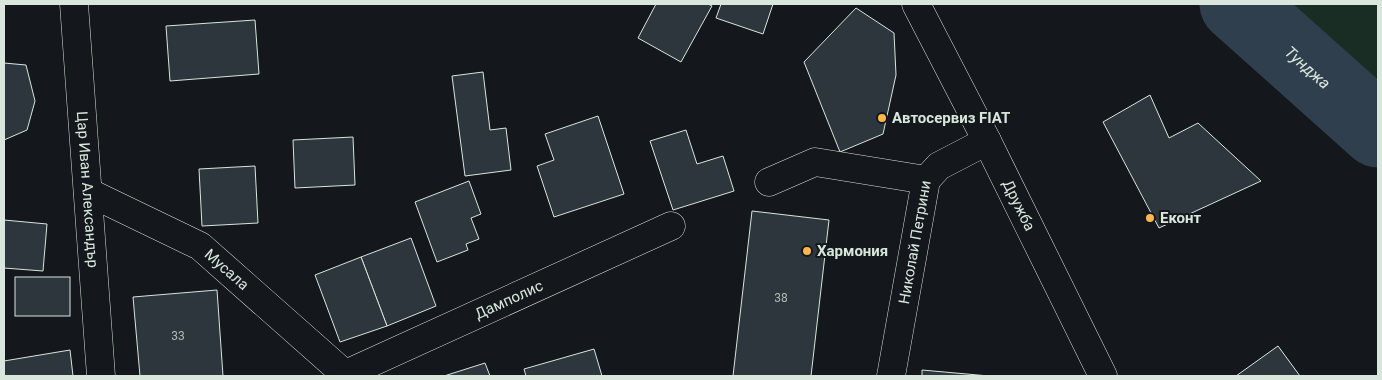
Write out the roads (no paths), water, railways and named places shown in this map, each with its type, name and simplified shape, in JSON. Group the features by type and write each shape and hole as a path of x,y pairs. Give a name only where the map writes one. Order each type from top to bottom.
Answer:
{"street":[{"name":"Цар Иван Александър","path":"74,4 101,376"},
{"name":"Дружба","path":"916,4 987,141 1103,376"},
{"name":"Николай Петрини","path":"891,376 926,180 939,166 987,141"},
{"path":"768,182 815,162 926,180"},
{"name":"Мусала","path":"88,192 200,246 346,375"},
{"name":"Дамполис","path":"346,375 671,226"}],"waterway":[{"name":"Тунджа","path":"1237,4 1378,130"}],"place":[{"name":"Автосервиз FIAT","path":"882,118"},
{"name":"Еконт","path":"1150,218"},
{"name":"Хармония","path":"807,251"}]}
